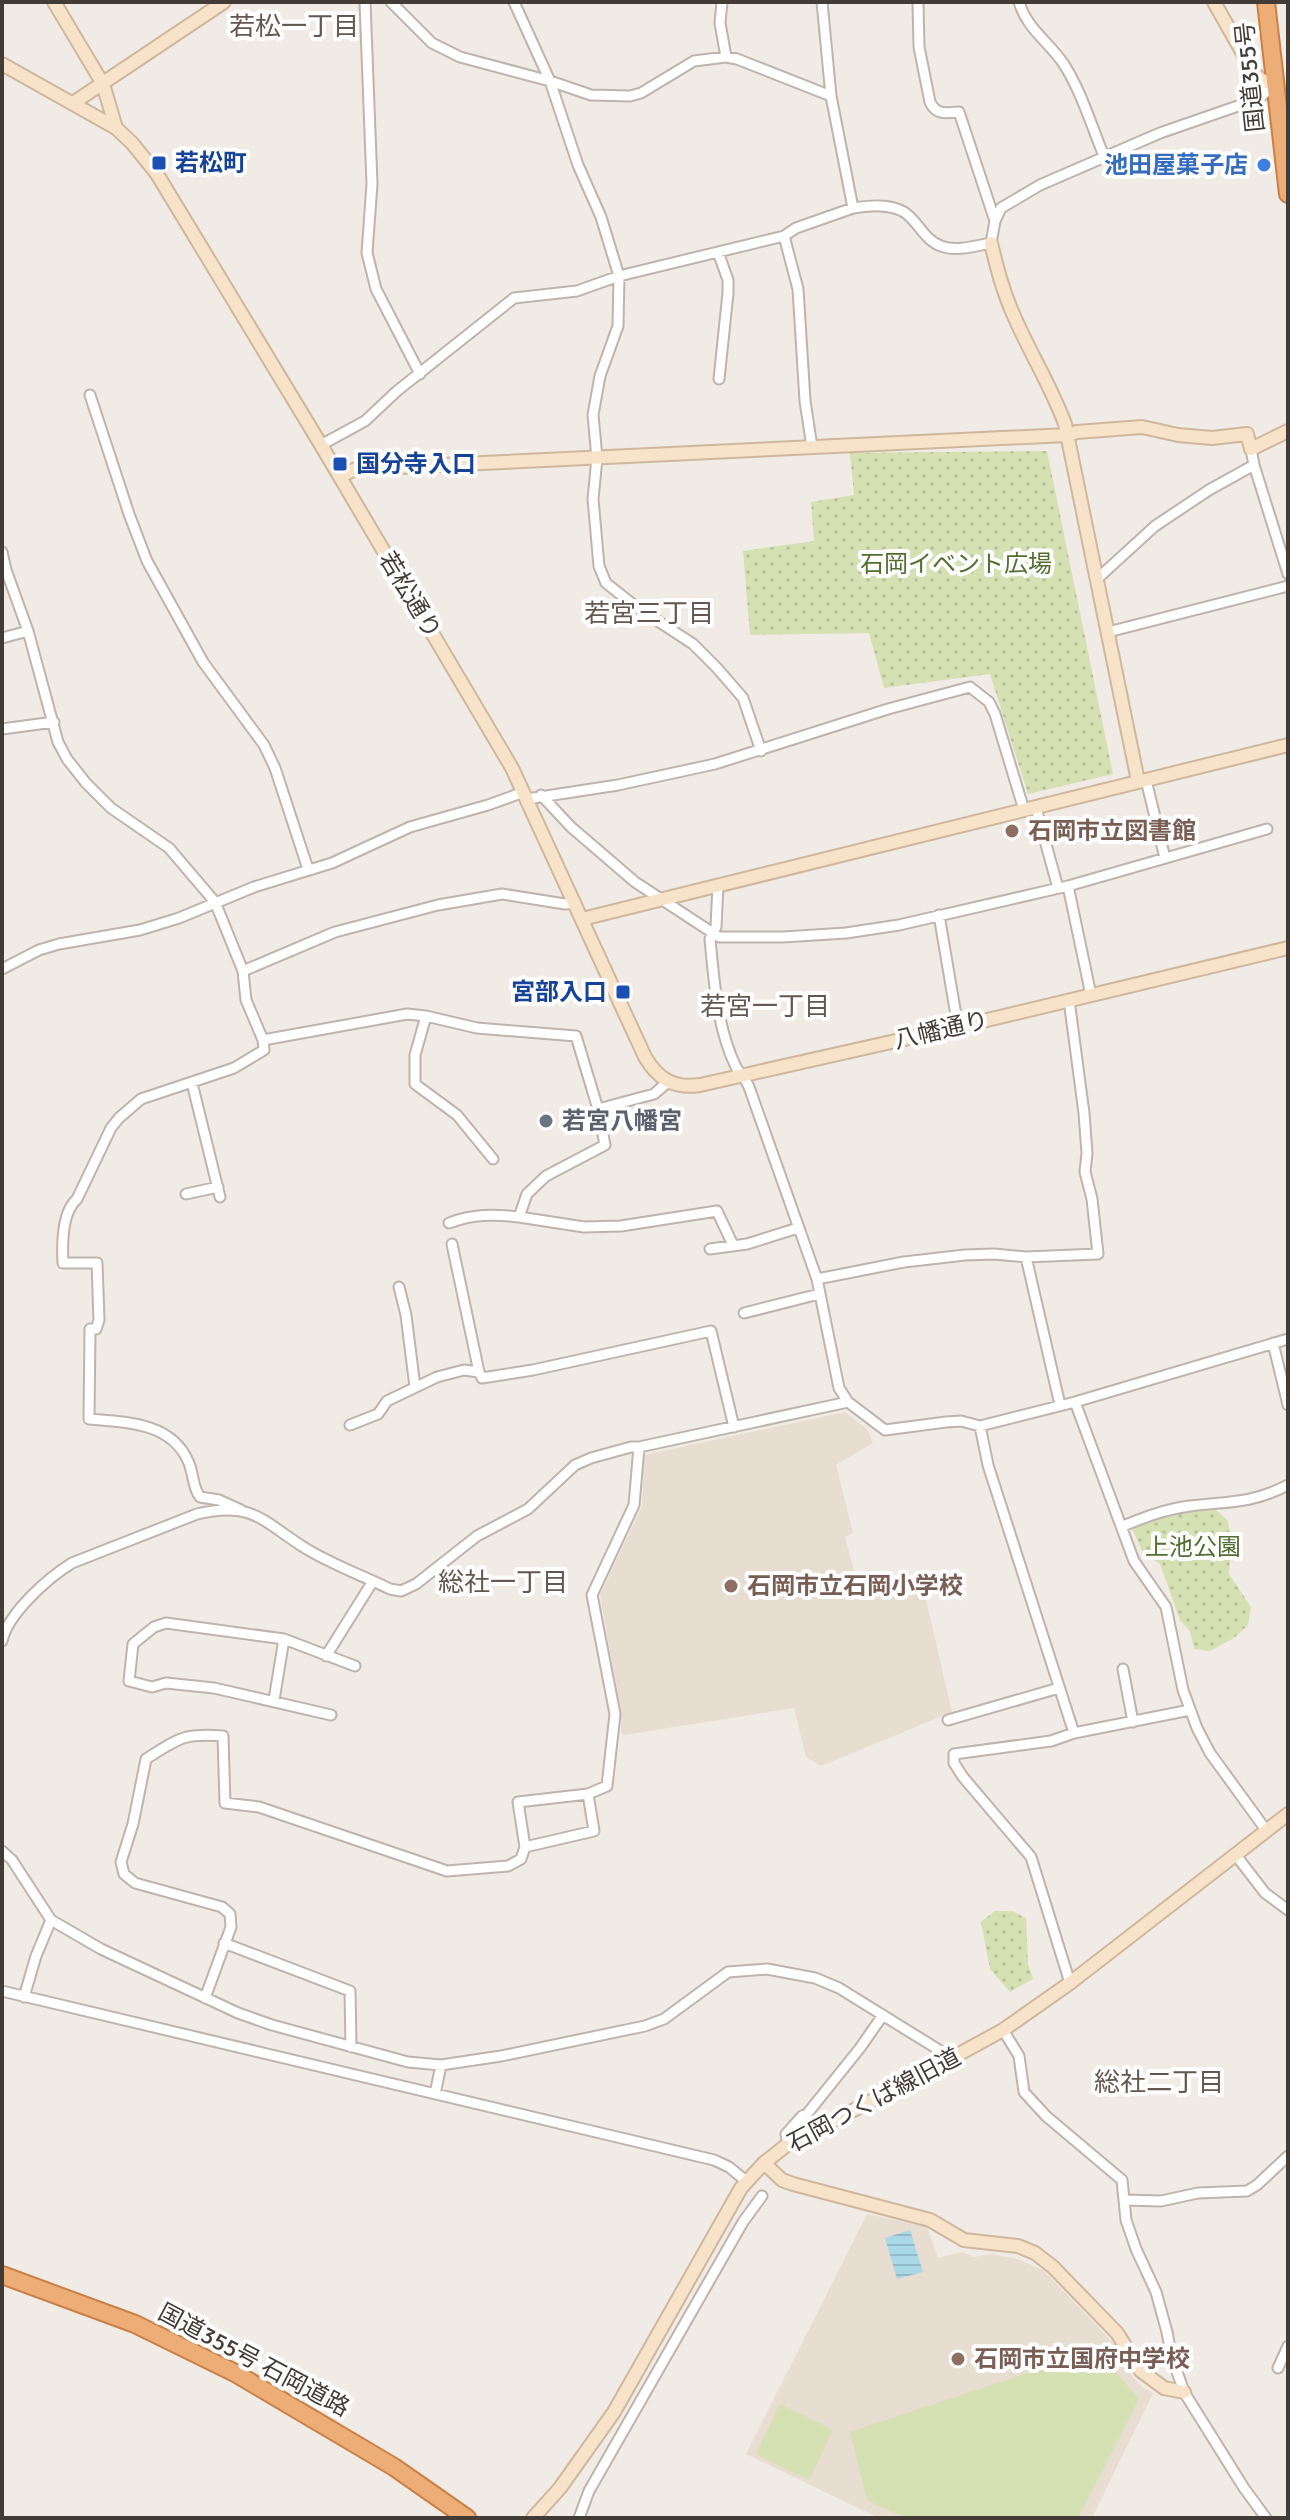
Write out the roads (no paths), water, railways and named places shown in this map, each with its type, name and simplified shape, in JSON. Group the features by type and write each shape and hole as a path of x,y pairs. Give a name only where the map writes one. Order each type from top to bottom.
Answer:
{"highway":[{"name":"国道355号","path":"1266,2 1288,194"},
{"name":"国道355号 石岡道路","path":"2,2275 135,2324 235,2373 323,2422 467,2518"}],"street":[{"path":"73,103 224,2"},
{"path":"365,2 372,184 367,253 376,289 420,374"},
{"path":"391,2 432,43 460,57 591,95 630,96 641,93 694,61 726,57 831,96"},
{"path":"514,2 550,81 578,165 601,217 619,276 618,326 600,376 593,415 597,458 593,499 599,566 606,583 693,644 717,668 743,698 761,751"},
{"path":"722,2 720,23 726,57"},
{"path":"822,2 831,96 853,208"},
{"path":"918,2 919,47 930,102 933,109 940,113 959,112 995,221"},
{"path":"1019,2 1027,22 1072,78 1104,156"},
{"path":"1165,858 1142,781 1067,435 1055,396 1014,317 991,243 1001,208 1040,185 1160,133 1258,99 1275,85 1254,73 1214,2"},
{"path":"55,3 103,84 116,128"},
{"path":"2,64 116,128"},
{"name":"若松通り","path":"116,128 157,174 512,768 645,1057 657,1075 668,1082"},
{"path":"321,445 365,421 514,298 577,291 619,276 784,236 796,228 853,208 876,206 905,213 932,242 944,248 991,243"},
{"path":"784,236 798,289 805,401 812,447"},
{"path":"718,252 728,280 719,379"},
{"path":"90,395 147,561 203,662 264,745 275,768 308,869"},
{"path":"340,476 356,469 1067,435 1142,427 1212,438 1247,434 1288,574"},
{"path":"1251,449 1288,431"},
{"path":"1097,579 1155,526 1254,465"},
{"path":"3,558 28,631 62,750 86,783 111,808 169,848 215,902 243,971 246,1000 263,1040 264,1050 234,1068 141,1099 111,1128 90,1175 77,1199 70,1205 63,1263 97,1263 99,1320 96,1329 90,1329 89,1419 154,1428 180,1448 187,1458 195,1491 200,1497 219,1500 256,1514 306,1549 390,1589 401,1591 416,1584 477,1536 528,1509 575,1465 591,1458 848,1402"},
{"path":"1108,632 1288,586"},
{"path":"2,638 28,631"},
{"path":"2,969 39,950 59,944 140,930 179,918 215,902 332,863 410,827 525,795 618,785 670,775 761,751 888,709 970,687 989,702 995,714 1063,887 1091,995"},
{"path":"2,729 54,722"},
{"path":"582,919 1288,745"},
{"path":"541,795 596,850 635,882 719,937 846,933 939,915 1063,887 1267,829"},
{"path":"718,885 716,927 710,939 721,1022 737,1070 744,1075 817,1279 839,1388 848,1402 885,1430 961,1421 980,1426 1075,1402 1288,1339"},
{"path":"243,971 335,932 451,903 502,894 575,903"},
{"path":"939,915 958,1027"},
{"name":"八幡通り","path":"598,1109 654,1094 668,1082 688,1087 744,1075 1288,948"},
{"path":"817,1279 904,1262 965,1255 1026,1257 1098,1254 1092,1199 1085,1172 1084,1113 1069,1000"},
{"path":"263,1040 407,1014 477,1028 576,1036 598,1109 605,1145 546,1176 527,1194 519,1217"},
{"path":"426,1016 415,1055 415,1084 457,1115 493,1159"},
{"path":"186,1194 219,1192 192,1083"},
{"path":"449,1223 468,1216 490,1214 584,1227 621,1226 717,1211 733,1245"},
{"path":"710,1249 747,1244 798,1228"},
{"path":"452,1244 482,1378 533,1370 711,1331 734,1427"},
{"path":"1026,1257 1060,1405"},
{"path":"399,1287 406,1315 415,1387"},
{"path":"744,1313 819,1294"},
{"path":"1273,1343 1288,1405"},
{"path":"350,1425 378,1414 387,1401 437,1377 464,1370 479,1372"},
{"path":"1075,1402 1134,1561 1166,1607 1190,1710 1210,1753 1266,1830"},
{"path":"980,1426 992,1478 1074,1733"},
{"path":"205,1998 231,1927 230,1914 222,1907 135,1883 124,1874 121,1862 133,1824 146,1759 178,1738 194,1734 223,1736 225,1803 274,1812 447,1871 508,1866 521,1859 525,1847 518,1802 588,1794 607,1786 615,1714 592,1595 634,1505 639,1447"},
{"path":"1123,1526 1153,1514 1189,1506 1255,1500 1288,1485"},
{"path":"3,1635 7,1624 49,1580 72,1563 197,1514 241,1510"},
{"path":"326,1656 373,1581"},
{"path":"331,1715 214,1688 166,1683 152,1687 129,1681 133,1644 154,1627 166,1623 284,1639 355,1666"},
{"path":"274,1700 284,1639"},
{"path":"1123,1669 1133,1722"},
{"path":"948,1720 1059,1688"},
{"path":"1070,1983 1031,1857 963,1777 954,1763 954,1754 1051,1741 1074,1733 1190,1710"},
{"path":"525,1847 594,1831 588,1794"},
{"name":"石岡つくば線旧道","path":"533,2518 560,2488 614,2412 746,2181 764,2163 788,2144 1003,2030 1070,1983 1288,1814"},
{"path":"2,1851 12,1860 51,1920 101,1949 238,2013 408,2062 441,2065 501,2056 645,2026 664,2019 728,1972 767,1969 815,1978 839,1988 939,2050 948,2061"},
{"path":"1235,1854 1265,1893 1288,1910"},
{"path":"24,1997 51,1920"},
{"path":"224,1943 350,1991 351,2047"},
{"path":"2,1991 714,2160 746,2181"},
{"path":"788,2144 786,2134 807,2114 883,2015"},
{"path":"1003,2030 1019,2056 1024,2092 1046,2116 1122,2180 1126,2220 1156,2292 1184,2392 1266,2518"},
{"path":"435,2094 441,2065"},
{"path":"1124,2200 1161,2201 1198,2193 1247,2191 1288,2156"},
{"path":"764,2163 782,2180 793,2184 930,2220 964,2240 1018,2246 1035,2253 1053,2267 1117,2333 1141,2371 1164,2388 1184,2392"},
{"path":"579,2518 589,2491 743,2222 762,2196"},
{"path":"1278,2368 1288,2346"}],"water":[{"path":"910,2230 923,2272 897,2279 885,2238"}],"place":[{"name":"若松町","path":"159,163"},
{"name":"池田屋菓子店","path":"1264,165"},
{"name":"国分寺入口","path":"340,464"},
{"name":"石岡市立図書館","path":"1012,831"},
{"name":"宮部入口","path":"623,992"},
{"name":"若宮八幡宮","path":"546,1121"},
{"name":"石岡市立石岡小学校","path":"731,1586"},
{"name":"石岡市立国府中学校","path":"958,2359"}],"district":[{"name":"若松一丁目","path":"294,27"},
{"name":"若宮三丁目","path":"649,614"},
{"name":"若宮一丁目","path":"765,1007"},
{"name":"総社一丁目","path":"503,1583"},
{"name":"総社二丁目","path":"1159,2083"}],"park label":[{"name":"石岡イベント広場","path":"956,564"},
{"name":"上池公園","path":"1193,1547"}]}
